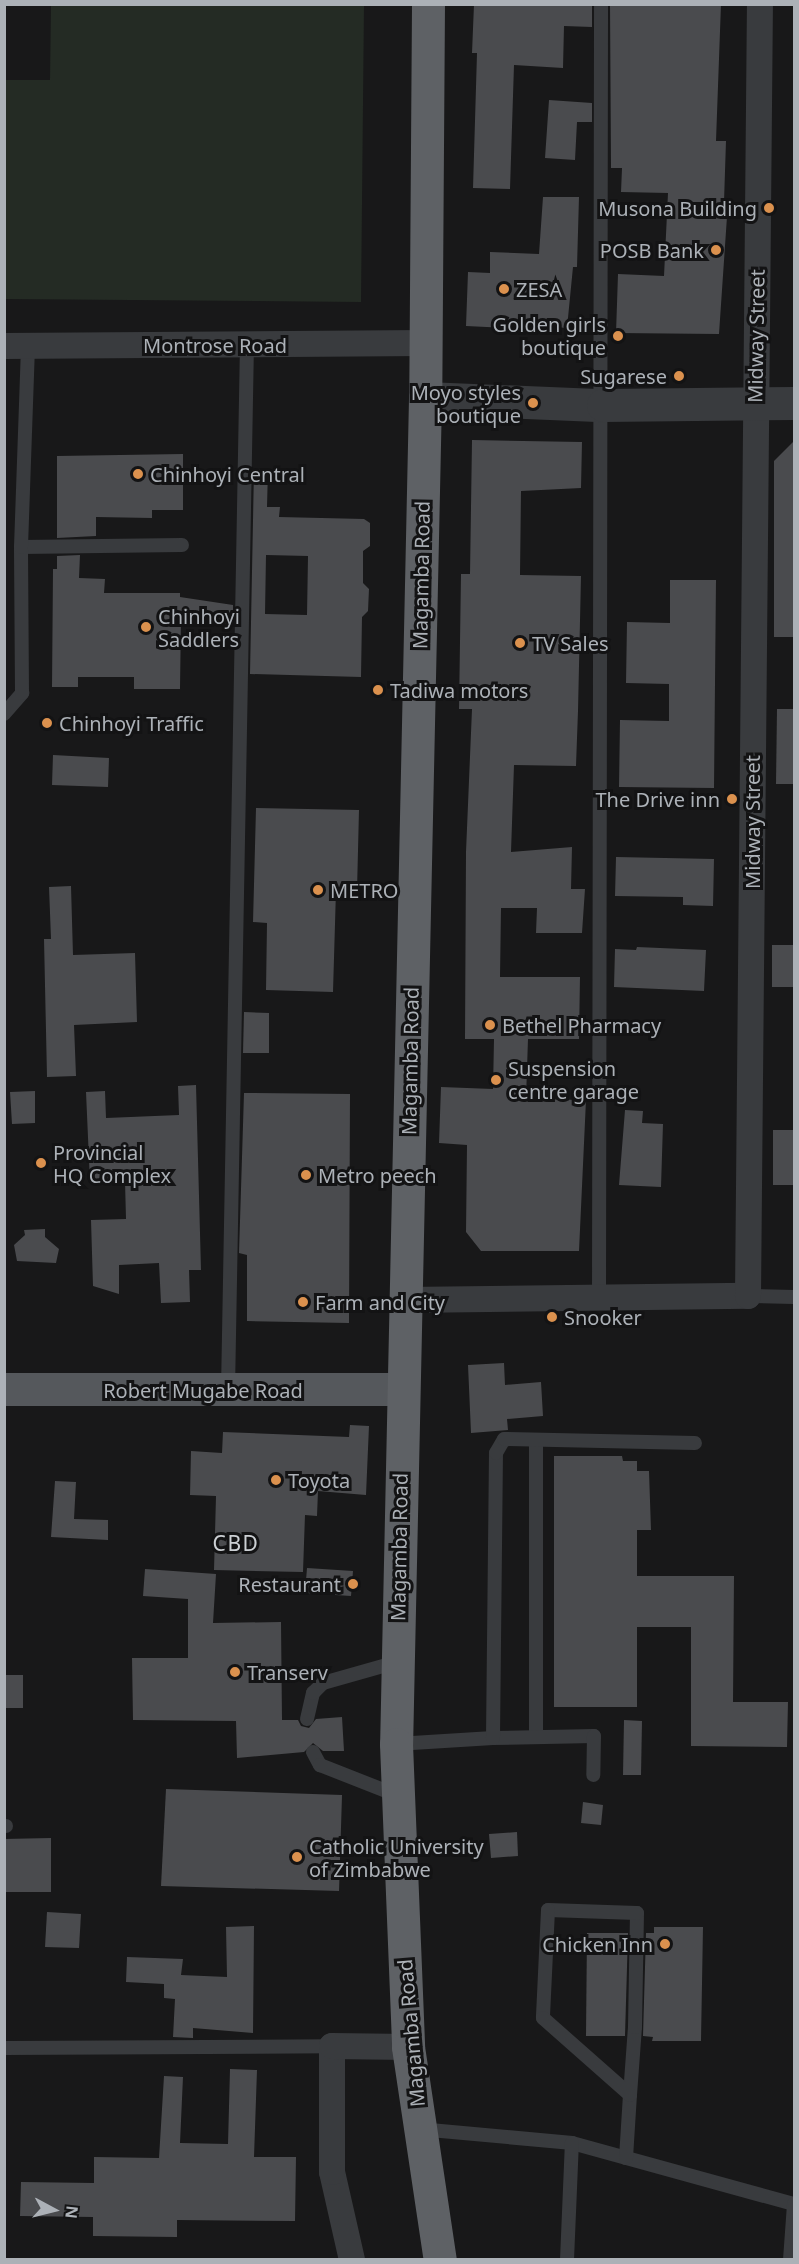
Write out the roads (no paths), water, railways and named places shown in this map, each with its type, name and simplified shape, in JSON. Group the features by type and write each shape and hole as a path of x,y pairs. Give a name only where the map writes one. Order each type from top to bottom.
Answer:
{"highway":[{"name":"Magamba Road","path":"428,4 425,398 396,1744 408,2048 440,2259"}],"main road":[{"name":"Robert Mugabe Road","path":"4,1389 228,1392 402,1389"}],"street":[{"name":"Midway Street","path":"748,1296 755,402 763,5"},
{"name":"Montrose Road","path":"16,345 425,343"},
{"path":"425,398 603,405 795,403"},
{"path":"405,1300 748,1296"},
{"path":"350,2259 332,2172 332,2046 408,2048"}],"lane":[{"path":"599,1297 603,405 601,4"},
{"path":"4,714 22,693 16,345"},
{"path":"228,1392 248,345"},
{"path":"21,547 182,545"},
{"path":"748,1296 795,1297"},
{"path":"494,1738 496,1453 504,1439 695,1443"},
{"path":"536,1441 536,1734"},
{"path":"307,1719 313,1693 323,1683 397,1662"},
{"path":"396,1744 536,1734 594,1736 593,1775"},
{"path":"313,1752 320,1765 398,1796"},
{"path":"626,2158 630,2095 637,1913 548,1910 543,2018 630,2095"},
{"path":"4,2048 332,2046"},
{"path":"419,2129 572,2143 794,2204 790,2259"},
{"path":"567,2259 572,2143"}],"place":[{"name":"Musona Building","path":"769,208"},
{"name":"POSB Bank","path":"716,250"},
{"name":"ZESA","path":"504,289"},
{"name":"Golden girls boutique","path":"618,336"},
{"name":"Sugarese","path":"679,376"},
{"name":"Moyo styles boutique","path":"533,403"},
{"name":"Chinhoyi Central","path":"138,474"},
{"name":"Chinhoyi Saddlers","path":"146,627"},
{"name":"TV Sales","path":"520,643"},
{"name":"Tadiwa motors","path":"378,690"},
{"name":"Chinhoyi Traffic","path":"47,723"},
{"name":"The Drive inn","path":"732,799"},
{"name":"METRO","path":"318,890"},
{"name":"Bethel Pharmacy","path":"490,1025"},
{"name":"Suspension centre garage","path":"496,1080"},
{"name":"Provincial HQ Complex","path":"41,1163"},
{"name":"Metro peech","path":"306,1175"},
{"name":"Farm and City","path":"303,1302"},
{"name":"Snooker","path":"552,1317"},
{"name":"Toyota","path":"276,1480"},
{"name":"Restaurant","path":"353,1584"},
{"name":"Transerv","path":"235,1672"},
{"name":"Catholic University of Zimbabwe","path":"297,1857"},
{"name":"Chicken Inn","path":"665,1944"}],"district":[{"name":"CBD","path":"236,1543"}]}
